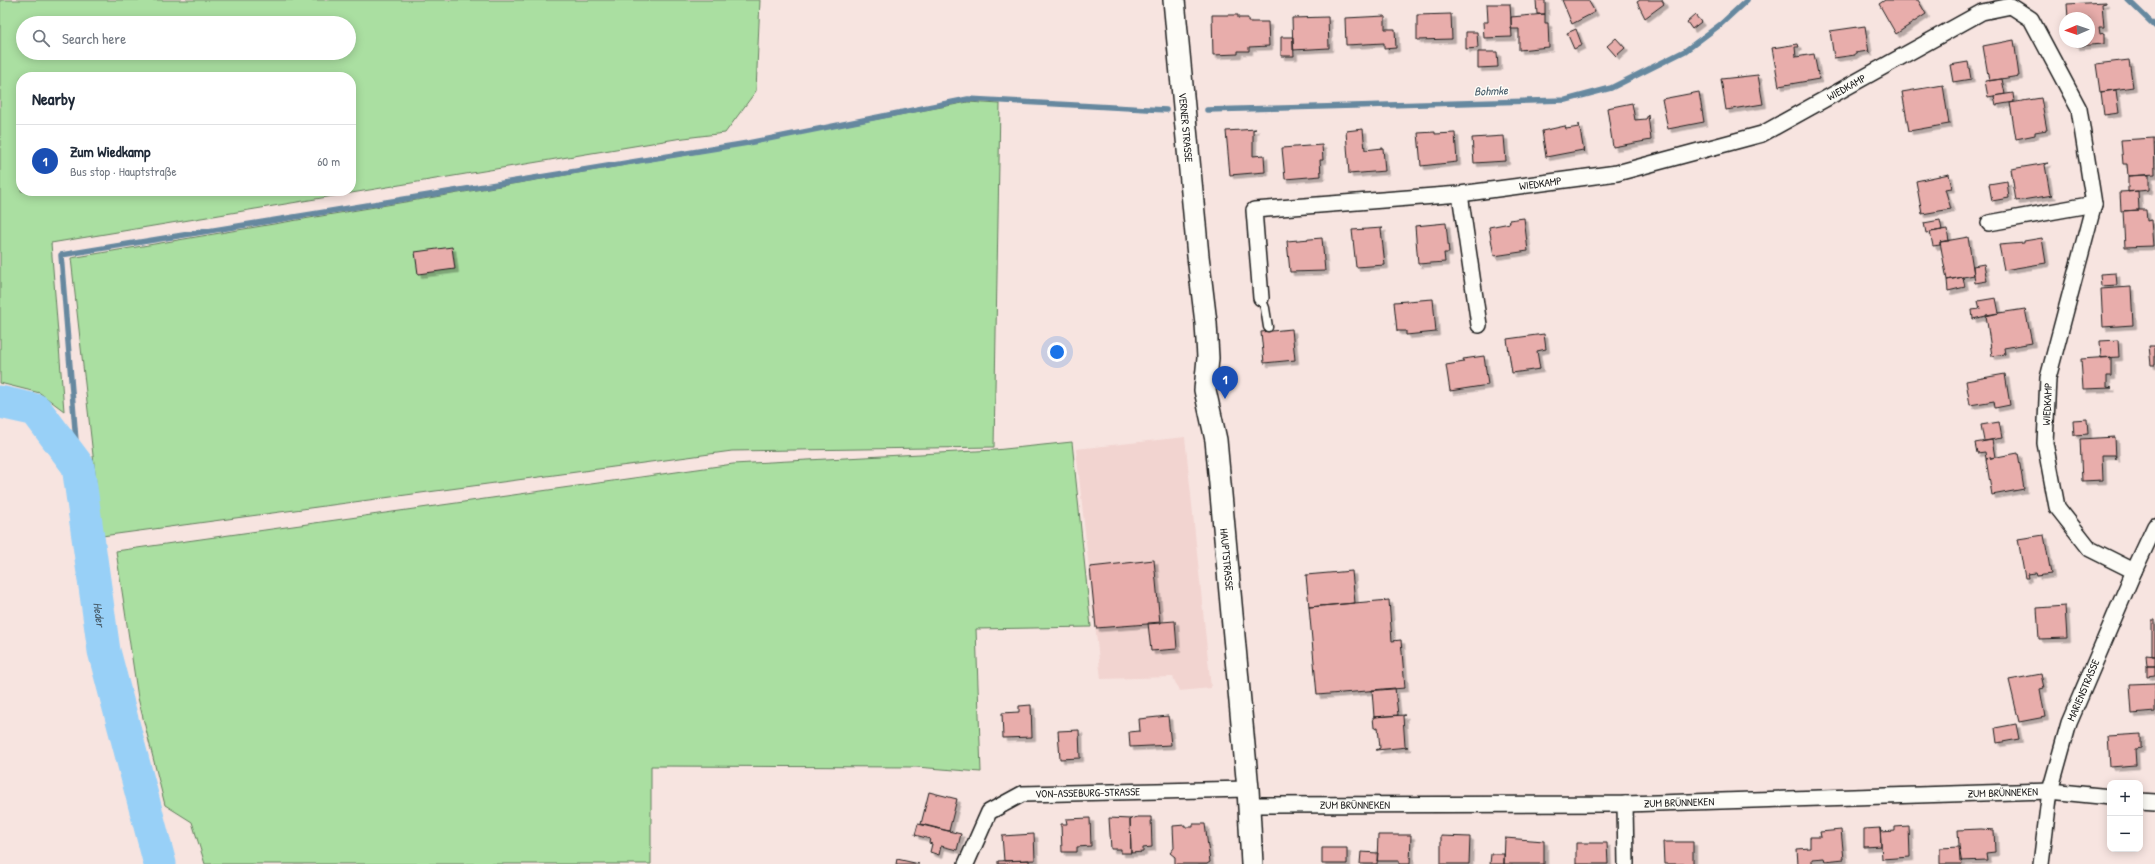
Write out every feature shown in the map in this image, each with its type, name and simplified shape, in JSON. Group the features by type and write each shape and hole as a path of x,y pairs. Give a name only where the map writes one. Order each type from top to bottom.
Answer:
{"main road":[{"name":"VERNER STRASSE","path":"1174,0 1198,256"},
{"name":"HAUPTSTRASSE","path":"1198,256 1206,323 1208,358 1205,390 1216,440 1248,797 1252,864"}],"street":[{"name":"WIEDKAMP","path":"1261,298 1254,210 1460,194 1617,173 1762,134 1982,12 2011,6 2031,19 2079,109 2094,204 2048,378 2045,443 2057,507 2090,549 2134,570"},
{"path":"1460,194 1479,325"},
{"path":"1989,223 2094,204"},
{"name":"MARIENSTRASSE","path":"2041,864 2050,792 2070,723 2134,570 2155,526"},
{"name":"ZUM BRÜNNEKEN","path":"1248,797 1625,804 2050,792 2107,797"},
{"name":"VON-ASSEBURG-STRASSE","path":"966,864 989,812 1022,794 1248,797"},
{"path":"2143,801 2155,802"},
{"path":"1625,804 1626,864"}],"lane":[{"path":"1261,298 1265,308 1268,327"}],"shaded area":[{"path":"1185,437 1211,688 1179,691 1173,677 1101,679 1076,449"}],"green space":[{"path":"0,0 760,0 756,91 725,133 676,139 356,192 356,72 16,72 16,196 333,196 51,243 64,411 40,393 0,383"},
{"path":"968,102 1000,104 994,447 732,451 102,536 71,258 709,151"},
{"path":"1072,442 1091,627 976,629 981,772 916,767 651,766 651,864 205,864 192,822 165,805 138,698 116,551 733,464 995,450"}],"building":[{"path":"1536,0 1545,0 1545,14 1537,14"},
{"path":"1562,0 1588,0 1595,12 1572,24"},
{"path":"1640,0 1662,0 1664,4 1645,18 1637,2"},
{"path":"1885,0 1918,0 1926,14 1896,34 1879,4"},
{"path":"2106,2 2102,4 2104,27 2099,27 2100,34 2104,33 2104,44 2095,45 2095,12 2068,12 2067,4"},
{"path":"1487,4 1510,4 1512,37 1484,38 1483,22 1488,22"},
{"path":"1451,14 1452,39 1417,40 1417,15"},
{"path":"1545,14 1545,23 1548,23 1549,47 1519,50 1519,29 1511,29 1511,17"},
{"path":"1212,15 1238,15 1238,18 1248,18 1248,22 1268,22 1269,46 1249,47 1249,51 1238,51 1238,54 1213,55"},
{"path":"1695,15 1701,22 1692,29 1687,22"},
{"path":"1385,16 1385,29 1395,29 1396,48 1384,49 1384,43 1346,45 1345,18"},
{"path":"1328,17 1329,48 1293,50 1292,18"},
{"path":"1865,26 1869,53 1868,51 1855,53 1855,55 1834,58 1830,31"},
{"path":"1576,29 1582,45 1574,49 1567,33"},
{"path":"1466,32 1477,32 1478,48 1466,49"},
{"path":"1281,37 1293,37 1294,56 1281,56"},
{"path":"1616,38 1625,48 1616,56 1607,46"},
{"path":"2014,40 2019,76 1989,81 1983,46"},
{"path":"1798,44 1799,47 1795,47 1796,57 1814,54 1819,79 1779,86 1772,48"},
{"path":"1478,52 1497,52 1498,67 1478,68"},
{"path":"2129,60 2133,87 2100,92 2096,64"},
{"path":"1968,62 1971,79 1953,82 1950,65"},
{"path":"1758,75 1763,104 1726,110 1721,79"},
{"path":"2002,79 2005,94 1988,97 1985,81"},
{"path":"1943,85 1949,124 1909,131 1902,92"},
{"path":"2116,90 2119,113 2104,115 2101,92"},
{"path":"1699,92 1704,122 1668,129 1662,99"},
{"path":"2013,93 2014,102 1996,105 1994,96"},
{"path":"2041,98 2047,130 2035,132 2035,135 2016,139 2010,103"},
{"path":"1632,103 1635,120 1646,119 1648,115 1651,140 1613,147 1607,108"},
{"path":"1579,124 1584,152 1583,150 1546,157 1542,131 1565,126 1566,129 1579,127"},
{"path":"1256,129 1253,130 1253,156 1264,155 1265,172 1230,175 1226,131"},
{"path":"1363,129 1365,150 1383,148 1385,171 1349,174 1346,131"},
{"path":"1435,132 1435,134 1455,133 1457,162 1421,166 1418,133"},
{"path":"1504,136 1506,161 1474,163 1472,138"},
{"path":"2154,138 2155,174 2128,176 2127,164 2123,164 2121,140"},
{"path":"1322,145 1323,160 1320,160 1321,176 1285,179 1282,148"},
{"path":"2048,163 2045,165 2050,194 2053,195 2016,201 2011,169"},
{"path":"1949,174 1952,188 1945,189 1951,209 1922,214 1916,181"},
{"path":"2149,175 2149,190 2128,192 2128,176"},
{"path":"2007,181 2009,198 1992,201 1989,184"},
{"path":"2138,191 2139,210 2121,211 2120,192"},
{"path":"2146,210 2147,221 2151,220 2153,246 2125,247 2123,211"},
{"path":"1524,218 1528,251 1494,256 1489,227 1510,223 1509,220"},
{"path":"1940,220 1942,230 1926,233 1924,223"},
{"path":"1446,223 1449,253 1444,253 1445,262 1418,264 1415,226"},
{"path":"1383,228 1381,229 1385,265 1356,267 1352,230"},
{"path":"1947,229 1949,241 1940,242 1940,245 1933,246 1930,232"},
{"path":"1968,237 1974,275 1947,280 1940,242"},
{"path":"1322,238 1325,271 1290,272 1287,241"},
{"path":"2042,238 2046,263 2004,270 1999,245 2024,243 2024,241"},
{"path":"452,247 455,269 418,274 415,252"},
{"path":"1984,264 1987,281 1975,283 1973,266"},
{"path":"2116,273 2117,285 2101,286 2100,274"},
{"path":"1963,277 1965,287 1948,291 1947,280"},
{"path":"2131,287 2133,325 2103,327 2101,289"},
{"path":"1996,298 1999,313 1973,319 1972,310 1980,309 1978,301"},
{"path":"1433,299 1436,332 1406,335 1406,331 1397,331 1394,302"},
{"path":"2025,309 2032,343 2004,348 2005,354 1992,356 1986,315"},
{"path":"1292,329 1295,360 1264,363 1261,332"},
{"path":"1544,334 1546,349 1537,351 1540,369 1512,373 1507,339"},
{"path":"2118,340 2119,357 2101,358 2100,341"},
{"path":"2149,346 2155,346 2155,365 2151,365"},
{"path":"1484,356 1488,385 1450,391 1446,365 1464,362 1463,359"},
{"path":"2111,357 2111,376 2107,376 2107,387 2112,388 2083,389 2081,359"},
{"path":"2005,374 2010,405 1995,408 1994,401 1970,405 1966,381"},
{"path":"2087,419 2088,434 2074,435 2073,420"},
{"path":"1999,422 2002,438 1984,441 1981,425"},
{"path":"2115,437 2116,459 2115,455 2102,455 2103,480 2082,481 2080,439"},
{"path":"1992,440 1995,457 1986,459 1985,452 1977,453 1975,443"},
{"path":"2018,453 2024,489 1992,495 1986,459"},
{"path":"2044,535 2051,574 2037,576 2036,573 2027,574 2028,578 2025,578 2018,539"},
{"path":"1154,560 1160,623 1096,628 1090,567"},
{"path":"1352,571 1355,603 1309,607 1306,575"},
{"path":"1389,600 1392,641 1401,640 1405,688 1317,695 1309,607"},
{"path":"2065,606 2067,638 2039,639 2037,608"},
{"path":"2152,620 2155,620 2155,656 2152,656"},
{"path":"1175,621 1177,649 1151,651 1148,623"},
{"path":"2146,655 2155,656 2155,666 2147,666"},
{"path":"2147,666 2155,666 2155,675 2147,676"},
{"path":"2041,674 2044,688 2040,689 2045,717 2019,722 2009,680"},
{"path":"2155,683 2155,712 2132,714 2130,684"},
{"path":"1395,688 1398,715 1374,717 1372,690"},
{"path":"1031,705 1032,737 1003,738 1002,713 1019,712 1019,706"},
{"path":"1405,715 1403,716 1405,746 1408,747 1376,750 1380,748 1378,727 1374,728 1373,717"},
{"path":"1168,716 1171,745 1130,747 1129,732 1140,731 1139,719"},
{"path":"2016,724 2019,739 1997,743 1995,728"},
{"path":"1079,730 1080,758 1060,759 1058,731"},
{"path":"2141,734 2141,748 2135,749 2136,765 2110,767 2108,736"},
{"path":"929,792 957,799 949,831 921,824"},
{"path":"1138,817 1151,817 1152,847 1143,848 1143,852 1131,853 1130,819"},
{"path":"1090,818 1091,846 1077,847 1077,852 1062,852 1061,824 1067,824 1066,819"},
{"path":"1109,818 1130,819 1131,853 1121,853 1121,849 1111,849"},
{"path":"918,824 961,834 957,850 941,846 939,855 930,852 932,844 929,843 930,839 915,835"},
{"path":"1193,824 1205,824 1210,862 1207,864 1175,864 1175,857 1170,853 1174,848 1173,826 1185,825 1185,827 1193,827"},
{"path":"1909,826 1910,857 1882,859 1880,828 1881,832 1895,831 1895,827"},
{"path":"1880,828 1881,846 1864,847 1864,829"},
{"path":"1841,830 1844,859 1825,861 1824,858 1812,859 1812,864 1798,864 1797,849 1810,848 1810,837 1821,837 1820,832"},
{"path":"1958,830 1994,830 1995,852 1986,853 1987,860 1960,861"},
{"path":"1034,834 1035,860 1004,861 1002,836"},
{"path":"1378,835 1411,835 1410,864 1399,864 1399,861 1377,861"},
{"path":"1441,836 1470,837 1469,864 1441,864"},
{"path":"1505,838 1544,841 1544,864 1504,864"},
{"path":"1663,842 1693,842 1693,864 1664,864"},
{"path":"1576,843 1607,843 1608,864 1576,864"},
{"path":"1959,847 1962,864 1940,864 1940,848"},
{"path":"1322,848 1347,848 1347,864 1322,864"},
{"path":"1361,852 1378,853 1377,864 1360,864"},
{"path":"1491,854 1504,854 1504,864 1490,864"},
{"path":"897,859 919,864 896,864"},
{"path":"1029,860 1029,864 998,864 998,861"}],"waterway":[{"name":"Bohmke","path":"1207,110 1566,100 1611,88 1685,51 1721,24 1747,0"},
{"name":"Bohmke","path":"2128,0 2155,26"},
{"path":"78,466 61,255 748,143 968,99 1166,110"},
{"name":"Heder","path":"0,402 36,410 78,466 104,651 160,864"}],"place":[{"name":"Zum Wiedkamp","path":"1225,399"}]}
